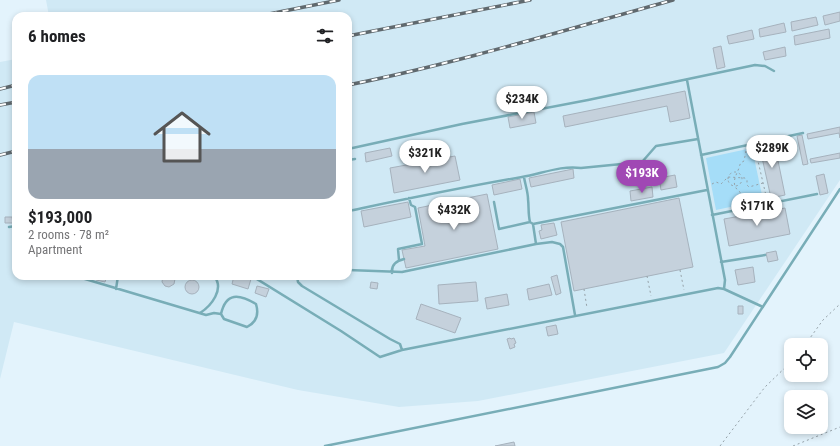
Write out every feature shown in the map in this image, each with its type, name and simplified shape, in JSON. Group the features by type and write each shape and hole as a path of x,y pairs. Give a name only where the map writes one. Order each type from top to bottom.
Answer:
{"lane":[{"path":"352,148 462,124 687,80 755,65 765,66 774,71"},
{"path":"687,80 725,280 724,289"},
{"path":"702,154 803,133"},
{"path":"352,210 464,187 524,177 564,167 581,168 629,165 642,162 656,146 698,139"},
{"path":"352,160 356,159"},
{"path":"524,177 528,207 536,244"},
{"path":"494,202 499,229 707,188"},
{"path":"325,446 718,367 725,363 730,357 840,190"},
{"path":"712,215 817,194"},
{"path":"399,260 398,250 422,244 415,207 411,205 409,198"},
{"path":"352,270 392,273 402,272 552,242 560,244 563,247 575,315"},
{"path":"721,262 765,255"},
{"path":"392,273 394,264 399,260 404,259"},
{"path":"88,280 206,315 214,313 221,314 224,319 247,327 253,324 256,319 258,309 256,304 251,301 236,296 229,298 225,302 221,314"},
{"path":"116,289 117,280"},
{"path":"200,313 208,308 214,301 218,290 217,280"},
{"path":"258,280 380,357 402,350 718,288 724,289 763,307"},
{"path":"298,280 302,286 400,344 402,350"}],"path":[{"path":"754,144 768,204"},
{"path":"746,146 744,160 740,164 734,178 736,189 741,193 740,200 750,203 750,208"},
{"path":"707,188 716,182 721,184 732,172 737,172"},
{"path":"737,172 742,178"},
{"path":"728,177 747,179 747,185 749,187 763,183"},
{"path":"728,177 729,183 735,186"},
{"path":"735,186 740,184 742,178"},
{"path":"680,270 686,294"},
{"path":"647,276 652,301"},
{"path":"584,289 588,313"},
{"path":"810,338 823,320 840,304"},
{"path":"720,446 765,387 784,369"},
{"path":"794,446 840,427"}],"shaded area":[{"path":"46,0 840,0 840,180 724,353 478,401 399,407 298,390 14,322 0,379 0,62 12,60 12,280 352,280 352,12 48,12"},
{"path":"752,148 763,200 716,210 706,158"}],"building":[{"path":"840,12 840,21 825,25 823,16"},
{"path":"816,17 818,25 792,31 791,22"},
{"path":"784,23 786,32 760,37 759,29"},
{"path":"829,29 830,38 795,45 794,36"},
{"path":"752,30 754,39 729,44 727,36"},
{"path":"721,46 725,67 717,69 713,48"},
{"path":"785,47 786,56 765,60 763,52"},
{"path":"685,91 690,118 670,122 667,106 565,127 563,116"},
{"path":"534,112 536,123 510,128 508,117"},
{"path":"840,127 840,138 839,133 808,139 807,134"},
{"path":"802,135 808,164 803,165 797,136"},
{"path":"774,141 785,195 771,198 759,144"},
{"path":"390,148 392,156 366,162 365,153"},
{"path":"840,153 840,158 811,163 810,159"},
{"path":"455,156 460,180 394,193 390,168"},
{"path":"573,169 574,178 531,187 529,178"},
{"path":"824,174 828,193 820,195 816,176"},
{"path":"675,175 677,187 661,190 659,178"},
{"path":"520,179 522,189 494,195 492,185"},
{"path":"652,187 653,197 631,201 630,191"},
{"path":"487,194 498,249 406,268 402,250 425,246 418,208"},
{"path":"679,198 693,267 574,291 561,222"},
{"path":"408,202 411,217 364,227 361,211"},
{"path":"785,208 790,234 729,246 724,219"},
{"path":"5,217 12,217 12,223 5,223"},
{"path":"554,223 557,235 541,239 539,231 542,230 541,225"},
{"path":"776,251 778,260 768,262 766,253"},
{"path":"753,267 755,282 738,285 735,270"},
{"path":"557,275 561,293 556,295 551,277"},
{"path":"162,280 175,280 174,284 169,287 165,286"},
{"path":"192,280 197,282 199,287 197,292 192,294 187,292 185,287 187,282"},
{"path":"233,280 251,280 248,289 232,284"},
{"path":"371,282 378,283 377,289 370,288"},
{"path":"476,282 478,301 439,304 438,285"},
{"path":"549,284 552,295 529,300 527,289"},
{"path":"257,286 269,289 266,297 255,293"},
{"path":"507,294 509,305 487,309 485,298"},
{"path":"421,304 461,318 455,333 416,319"},
{"path":"738,306 743,306 743,314 738,314"},
{"path":"556,325 558,334 548,336 546,327"},
{"path":"514,338 516,343 514,344 515,347 510,349 507,339"},
{"path":"514,442 515,446 495,446"}],"railway":[{"path":"279,12 339,0"},
{"path":"352,35 530,0"},
{"path":"352,84 430,67 673,0"},
{"path":"0,89 12,86"},
{"path":"0,105 12,103"},
{"path":"0,155 12,152"}]}
